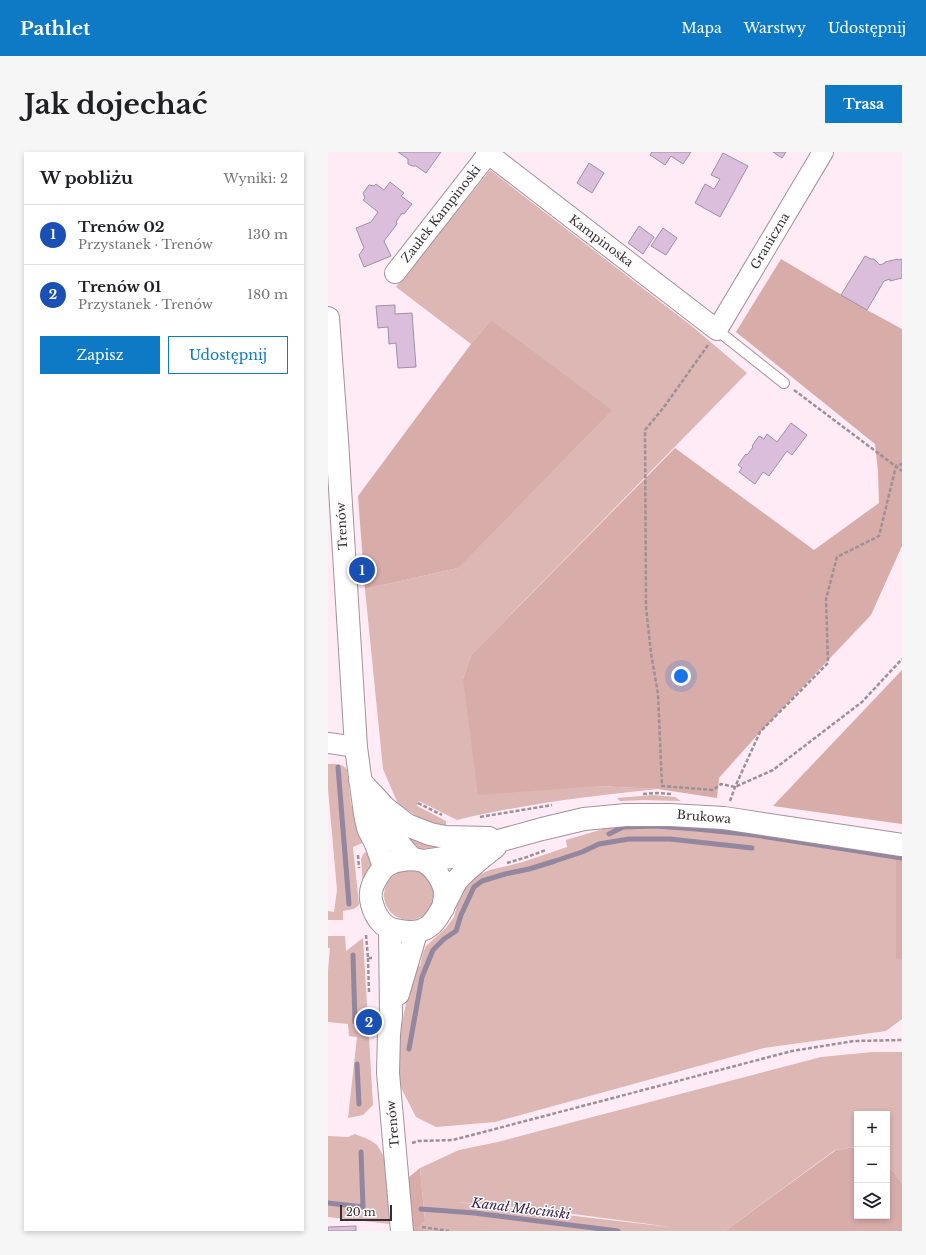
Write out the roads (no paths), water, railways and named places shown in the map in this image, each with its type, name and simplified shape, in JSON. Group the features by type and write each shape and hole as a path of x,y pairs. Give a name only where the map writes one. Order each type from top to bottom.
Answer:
{"main road":[{"name":"Trenów","path":"328,318 356,747 368,828 376,844 384,867"},
{"name":"Trenów","path":"360,781 393,837 418,860"},
{"path":"360,781 385,808 407,825 430,834 445,837 507,839"},
{"name":"Brukowa","path":"418,860 457,856 470,850 542,829 584,820 626,814 670,814 724,818 902,845"},
{"name":"Brukowa","path":"443,908 457,881 474,864 507,839"},
{"path":"418,860 432,868 440,877 445,892 443,908 437,919 428,928 416,932 402,932 390,929 377,917 373,909 370,900 373,882 384,867 395,861 418,860"},
{"name":"Trenów","path":"390,929 391,1016 388,1073 401,1228"},
{"name":"Trenów","path":"391,1016 416,932"}],"street":[{"name":"Graniczna","path":"717,330 823,152"},
{"name":"Kampinoska","path":"497,156 717,330"},
{"name":"Zaułek Kampinoski","path":"395,273 497,156"},
{"path":"328,743 356,747"}],"lane":[{"path":"717,330 784,383"}],"waterway":[{"path":"338,767 349,904"},
{"path":"609,834 623,827 656,826 696,829 755,835 902,858"},
{"path":"409,1049 422,977 433,950 444,939 456,931 461,915 474,887 482,881 555,861 582,852 599,844 629,839 670,839 752,848"},
{"path":"353,955 355,1022"},
{"path":"357,1064 359,1104"},
{"path":"328,1203 363,1207 361,1152"},
{"name":"Kanał Młociński","path":"421,1209 474,1213 618,1231"}],"place":[{"name":"Trenów 02","path":"362,570"},
{"name":"Trenów 01","path":"369,1022"}]}
